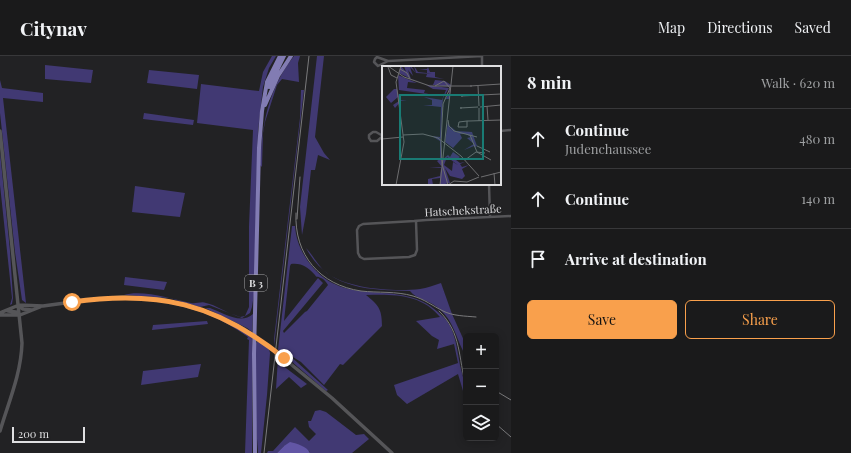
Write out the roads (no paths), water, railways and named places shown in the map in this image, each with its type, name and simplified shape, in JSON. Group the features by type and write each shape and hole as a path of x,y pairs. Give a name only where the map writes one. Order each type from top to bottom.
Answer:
{"main road":[{"name":"B 3","path":"255,453 254,354 259,148 265,95 270,74 280,56"},
{"name":"B 3","path":"265,95 284,56"},
{"name":"B 3","path":"262,111 275,81 291,56"},
{"path":"0,131 22,343 21,363 0,430"},
{"path":"18,297 25,304 33,308"},
{"path":"0,314 20,315 33,308 43,306 122,297 160,300 201,310 244,329 259,339 332,398 392,453"},
{"path":"0,314 18,306 33,308"},
{"path":"6,311 16,312 20,315"}],"street":[{"path":"388,61 378,57 374,62 378,66 388,61 482,56"},
{"path":"501,131 511,130"},
{"path":"382,135 373,132 370,133 369,138 375,142 382,137"},
{"path":"488,185 490,217"},
{"name":"Hatschekstraße","path":"416,221 417,250 415,255 409,257 364,259 360,257 358,253 357,230 362,224 416,221 490,217 511,216"}],"railway":[{"path":"264,453 309,56"},
{"path":"297,219 300,177"},
{"path":"296,213 297,228 305,255 312,266 333,282 346,288 361,291 407,294 421,299 447,313 459,316 476,317"},
{"path":"439,311 452,328 456,337 463,376"},
{"path":"499,393 511,400"},
{"path":"499,427 511,437"}]}
